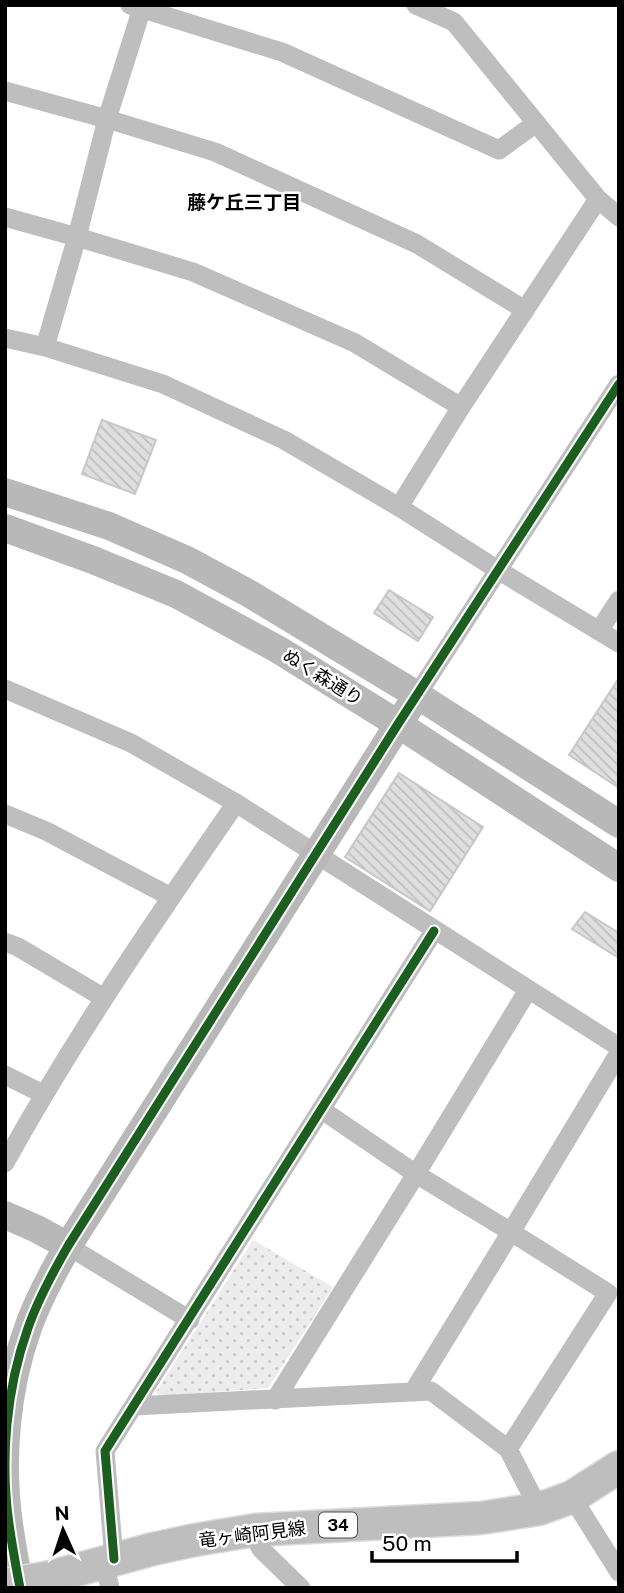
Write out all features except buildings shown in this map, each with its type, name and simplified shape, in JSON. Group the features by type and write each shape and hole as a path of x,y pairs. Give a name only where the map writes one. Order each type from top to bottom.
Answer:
{"main road":[{"name":"ぬく森通り","path":"5,492 109,526 187,560 250,594 417,695 619,824"},
{"name":"ぬく森通り","path":"5,528 176,594 279,650 619,867"},
{"path":"20,1588 6,1492 9,1413 15,1370 28,1327 50,1277 417,695"},
{"path":"5,1215 68,1246"},
{"name":"竜ヶ崎阿見線","path":"5,1585 109,1570 195,1540 255,1530 481,1518 539,1509 572,1497 619,1467"}],"street":[{"path":"416,5 454,22 598,199 619,216"},
{"path":"45,347 139,6 282,52 499,150 536,123"},
{"path":"5,91 215,152 417,244 525,310"},
{"path":"399,507 461,407 598,199"},
{"path":"5,217 193,272 355,343 461,407"},
{"path":"5,338 45,347 163,384 284,440 399,507 619,643"},
{"path":"417,695 619,384"},
{"path":"599,631 619,600"},
{"path":"5,689 131,743 236,803 619,1047"},
{"path":"5,1163 43,1094 104,998 236,803"},
{"path":"5,814 46,831 170,897"},
{"path":"109,1570 106,1451 434,931"},
{"path":"5,942 104,998"},
{"path":"275,1400 528,989"},
{"path":"413,1392 619,1053"},
{"path":"5,1075 43,1094"},
{"path":"322,1110 416,1174 511,1232 613,1287 508,1449"},
{"path":"68,1246 190,1320"},
{"path":"134,1406 431,1391 508,1449 539,1509"},
{"path":"572,1497 619,1572"},
{"path":"255,1530 261,1549 300,1587"}],"shaded area":[{"path":"253,1240 333,1287 268,1388 159,1396 156,1392"}],"cycle path":[{"path":"20,1588 6,1500 7,1425 20,1351 46,1286 68,1246 398,724 619,384"},
{"path":"114,1559 105,1451 434,931"}],"district":[{"name":"藤ケ丘三丁目","path":"244,202"}]}
